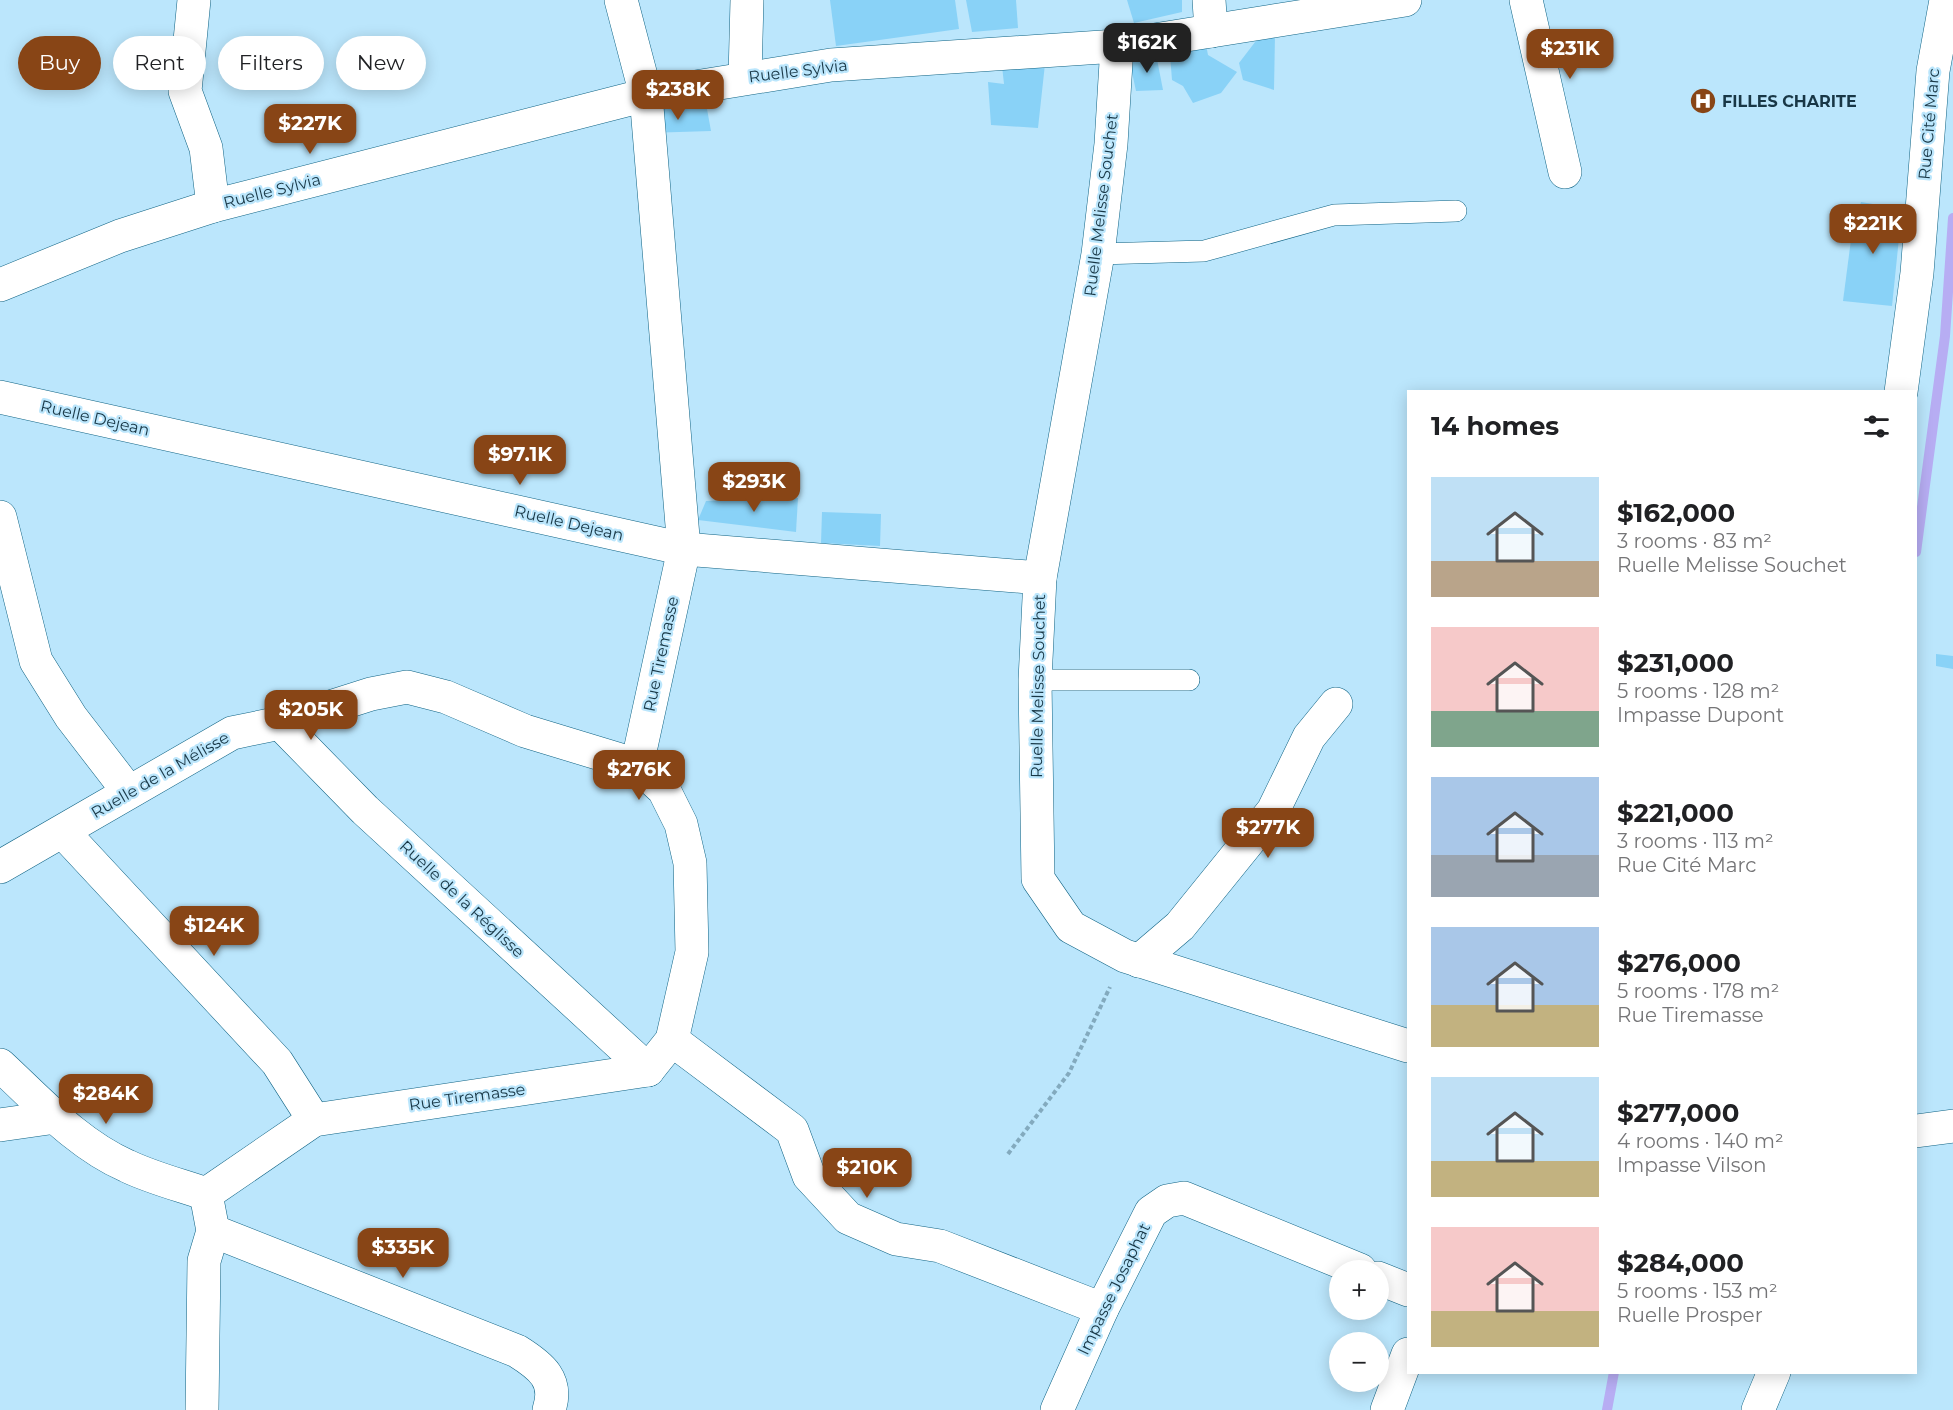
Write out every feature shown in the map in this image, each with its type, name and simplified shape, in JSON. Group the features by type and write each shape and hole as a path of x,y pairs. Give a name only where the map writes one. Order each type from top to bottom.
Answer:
{"street":[{"path":"194,0 185,91 206,148 213,206"},
{"name":"Rue Tiremasse","path":"621,0 646,95 684,549 637,765"},
{"path":"746,77 747,0"},
{"name":"Ruelle Sylvia","path":"0,285 120,236 213,206 646,95 831,65 1117,46 1210,15 1405,0"},
{"path":"1526,0 1565,172"},
{"name":"Rue Cité Marc","path":"1901,390 1917,273 1933,71 1946,0"},
{"name":"Ruelle Melisse Souchet","path":"1117,46 1111,144 1098,254 1040,578 1035,680 1038,879 1071,927 1132,959 1407,1046"},
{"name":"Ruelle Dejean","path":"0,397 684,549 1040,578"},
{"path":"0,517 8,584 36,661 71,717 128,791"},
{"name":"Ruelle de la Mélisse","path":"0,867 232,733 280,723 371,694 407,687 446,697 525,731 637,765"},
{"path":"1132,959 1180,926 1273,811 1309,737 1336,704"},
{"name":"Ruelle de la Réglisse","path":"280,723 365,810 648,1070"},
{"path":"637,765 664,790 681,824 690,863 692,952 672,1041 648,1070"},
{"path":"63,832 277,1062 314,1120"},
{"path":"672,1041 792,1130 809,1176 848,1218 896,1239 940,1246 1102,1309"},
{"path":"0,1065 56,1117 91,1145 126,1166 206,1194 209,1246 202,1410"},
{"name":"Rue Tiremasse","path":"206,1194 314,1120 648,1070"},
{"path":"0,1125 56,1117"},
{"path":"1917,1131 1953,1126"},
{"name":"Impasse Josaphat","path":"1058,1410 1102,1309 1151,1212 1167,1201 1184,1198 1336,1260"},
{"path":"209,1246 517,1351 540,1365 550,1395"},
{"path":"1389,1282 1407,1290"},
{"path":"1388,1410 1407,1357"},
{"path":"1758,1410 1773,1374"}],"lane":[{"path":"1098,254 1204,251 1334,215 1456,211"},
{"path":"1035,680 1189,680"}],"path":[{"path":"1008,1154 1069,1072 1132,959"}],"building":[{"path":"830,0 955,0 959,29 836,46"},
{"path":"966,0 1016,0 1018,28 972,32"},
{"path":"1127,0 1182,0 1182,12 1134,23"},
{"path":"1203,29 1208,55 1237,72 1221,93 1193,103 1183,86 1172,80 1169,42"},
{"path":"1262,33 1275,35 1274,90 1243,80 1239,63"},
{"path":"1156,54 1163,90 1136,91 1130,63"},
{"path":"1045,64 1038,128 991,125 988,82 1004,84 1002,66"},
{"path":"649,109 707,109 711,131 647,133"},
{"path":"1861,202 1902,209 1892,306 1843,301 1852,232"},
{"path":"798,498 796,532 698,520 706,501"},
{"path":"822,512 881,514 880,546 821,543"},
{"path":"1936,654 1953,656 1953,669 1936,666"}],"waterway":[{"path":"1917,545 1945,336 1953,218"},
{"path":"1607,1410 1614,1374"}],"place":[{"name":"FILLES CHARITE","path":"1703,101"}]}
